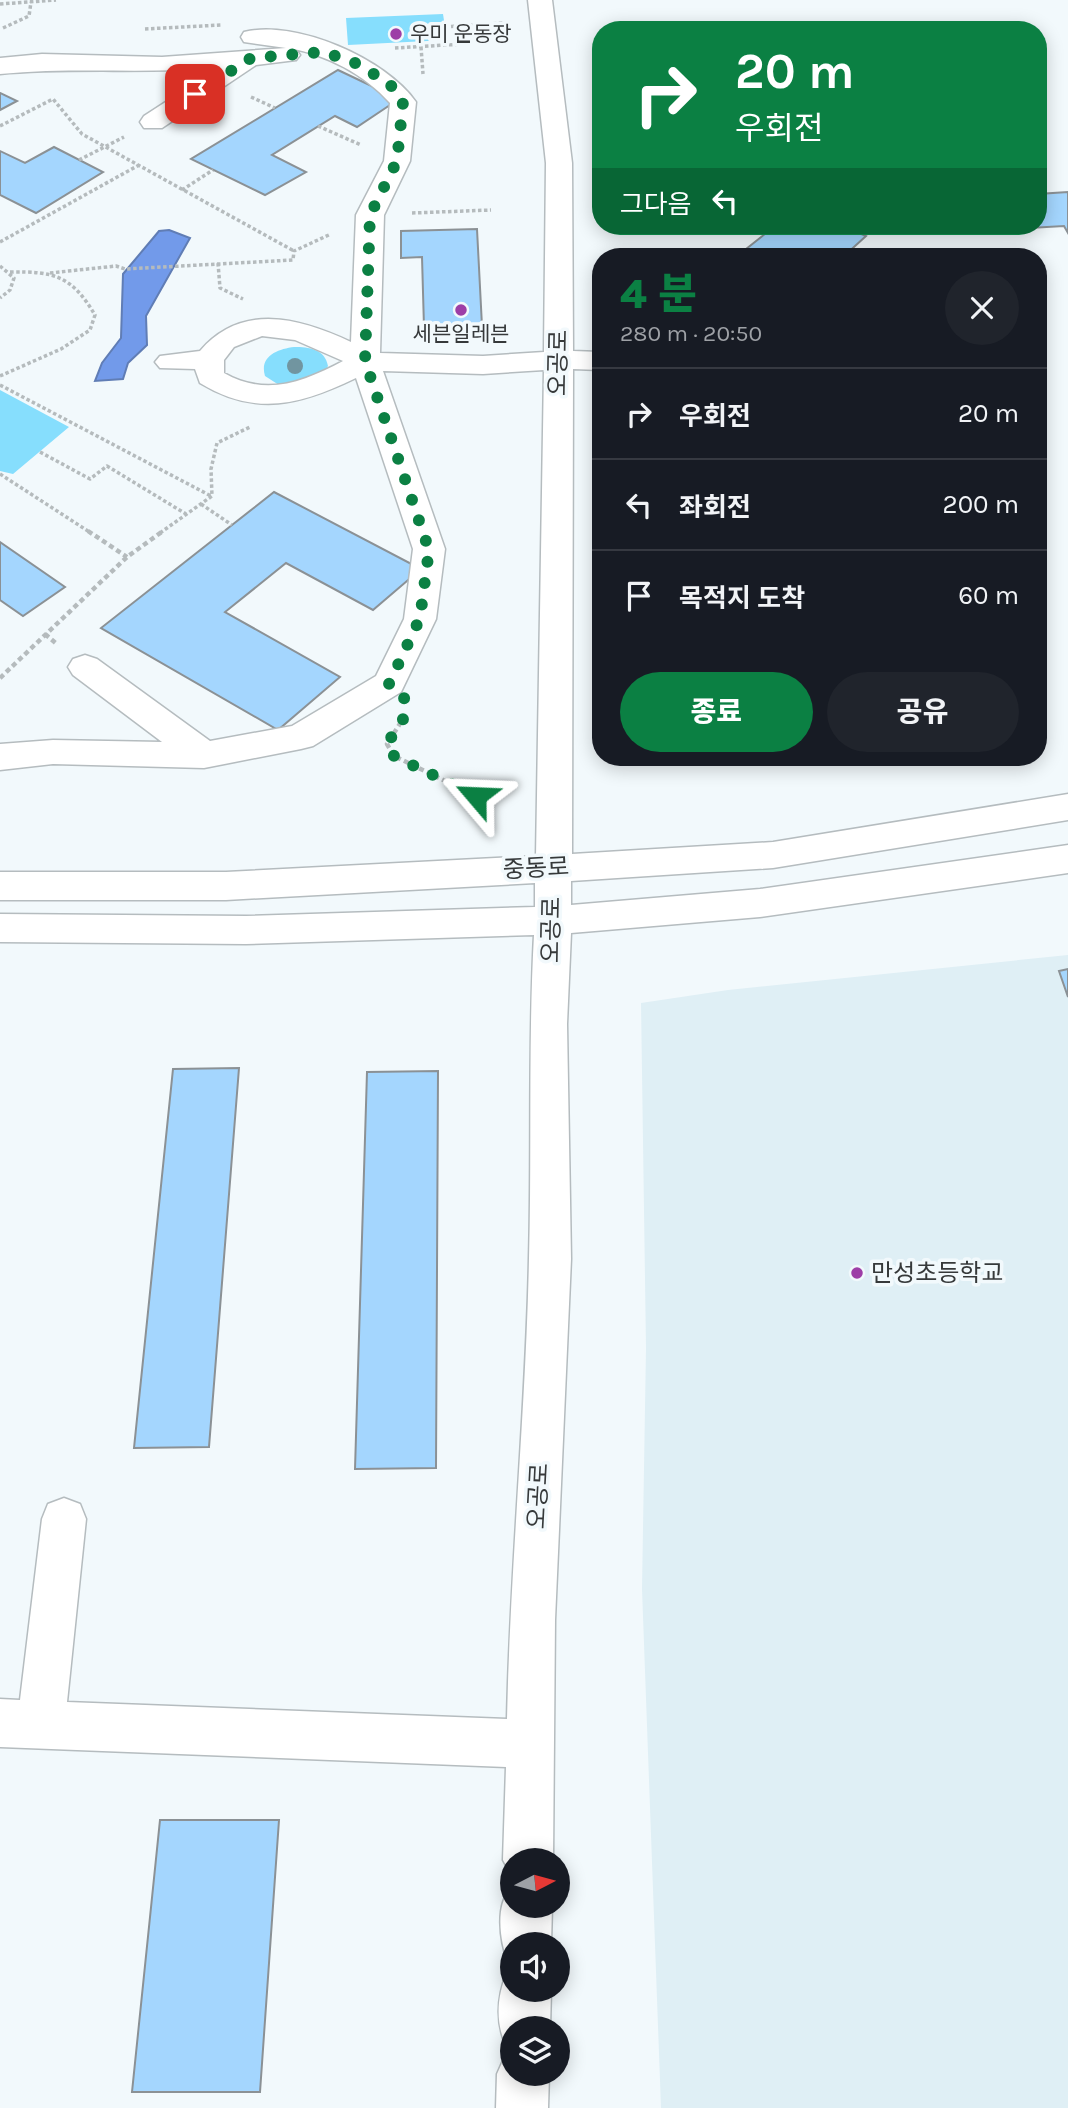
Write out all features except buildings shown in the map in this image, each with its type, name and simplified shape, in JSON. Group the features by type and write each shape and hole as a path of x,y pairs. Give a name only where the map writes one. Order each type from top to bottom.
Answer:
{"street":[{"name":"오공로","path":"528,1848 532,1620 550,1259 548,1024 553,920 558,360 559,163 540,0"},
{"path":"0,66 42,62 162,65 289,39 355,63 389,83 403,102 397,161 370,215 365,361 429,550 420,618 389,684 301,737 205,755 53,752 0,757"},
{"path":"153,122 252,48"},
{"path":"365,361 321,385 296,394 252,397 227,390 210,377 209,359 218,344 247,331 268,326 293,329 332,342 365,361 483,365 558,360 592,361"},
{"path":"170,362 209,359"},
{"path":"85,667 205,755"},
{"name":"중동로","path":"0,886 226,886 773,855 1068,807"},
{"path":"0,928 318,929 657,914 809,898 1068,859"},
{"path":"64,1519 20,1724 531,1744"},
{"path":"522,2108 523,2086"}],"path":[{"path":"0,4 56,0"},
{"path":"3,28 29,16 31,2"},
{"path":"445,27 503,23"},
{"path":"324,52 464,44 461,26"},
{"path":"0,126 53,99 82,134 294,251 293,260 125,269 116,266 50,272 10,272 0,266"},
{"path":"79,160 153,122"},
{"path":"318,127 397,161"},
{"path":"0,242 139,165"},
{"path":"182,190 213,170"},
{"path":"370,215 491,210"},
{"path":"218,263 220,288 242,296 247,331"},
{"path":"0,298 14,284 10,272"},
{"path":"0,376 61,349 90,330 95,315 87,301 75,285 50,272"},
{"path":"0,385 212,496"},
{"path":"212,496 211,469 217,443 261,424"},
{"path":"40,452 90,479 107,467 186,514"},
{"path":"0,474 127,557"},
{"path":"0,678 127,557 212,496"},
{"path":"201,504 232,525"},
{"path":"389,684 404,696 405,716 387,744 394,756 476,796"}],"shaded area":[{"name":"우미 운동장","path":"443,14 447,40 348,45 346,18"},
{"path":"169,230 190,238 146,316 147,345 128,363 123,379 95,381 102,363 121,338 123,274 159,231"},
{"path":"294,347 311,349 324,356 328,366 320,379 279,385 265,376 265,363 271,355"},
{"path":"0,390 69,427 13,474 0,471"},
{"path":"1068,955 1068,2108 661,2108 642,1589 646,1348 641,1003 728,990"}],"place":[{"name":"우미 운동장","path":"396,34"},
{"name":"세븐일레븐","path":"461,310"},
{"name":"만성초등학교","path":"857,1273"}],"route":[{"path":"195,94 251,58 324,52 355,63 389,83 403,102 397,161 370,215 365,361 429,550 420,618 389,684 404,696 405,716 387,744 394,756 476,796"}]}
